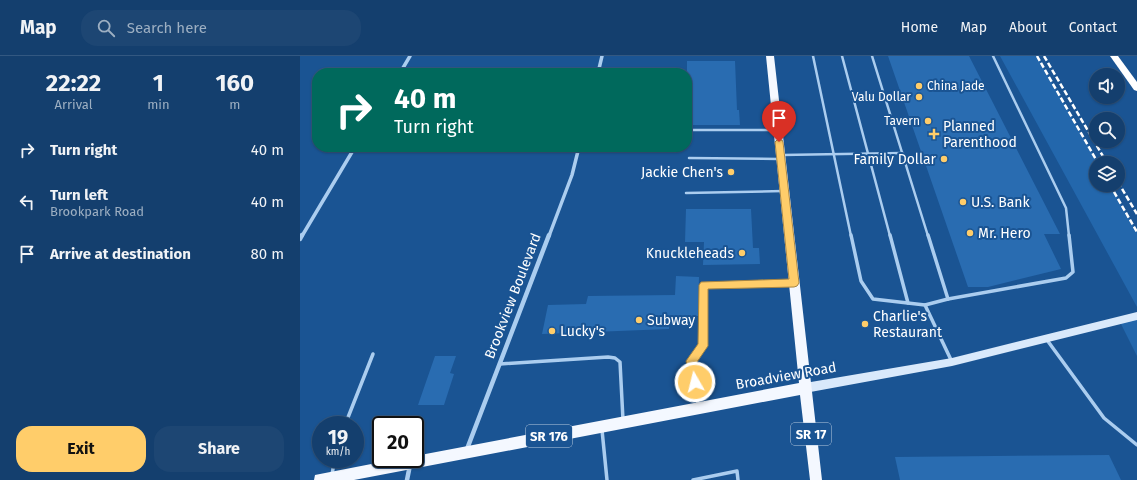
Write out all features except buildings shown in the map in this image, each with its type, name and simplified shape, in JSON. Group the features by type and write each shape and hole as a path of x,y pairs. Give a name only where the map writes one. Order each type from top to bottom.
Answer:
{"highway":[{"path":"1114,56 1137,88"}],"main road":[{"name":"SR 17","path":"770,56 816,480"},
{"name":"Broadview Road","path":"424,460 699,407 952,362 1137,316"},
{"name":"Broadview Road","path":"325,479 380,468"}],"street":[{"path":"403,68 410,56"},
{"path":"599,68 602,56"},
{"path":"300,239 352,152"},
{"name":"Brookview Boulevard","path":"466,452 572,175 578,152"},
{"path":"407,480 409,468"}],"lane":[{"path":"813,56 860,281 873,299 925,305 948,299 1066,278 1073,272 1066,208 993,56"},
{"path":"842,56 908,303"},
{"path":"872,56 948,299"},
{"path":"692,130 778,130"},
{"path":"689,158 902,153"},
{"path":"686,193 784,191"},
{"path":"699,407 692,361 703,346 704,285 794,283"},
{"path":"925,305 952,362"},
{"path":"1046,338 1104,418 1137,445"},
{"path":"349,416 373,354"},
{"path":"500,364 608,356 615,358 620,362 623,422"},
{"path":"601,426 607,480"},
{"path":"325,479 330,468"},
{"path":"693,480 737,472 738,480"}],"shaded area":[{"path":"1000,56 1037,56 1094,156 1089,156 1089,192 1114,192 1137,232 1137,307"},
{"path":"1137,316 1137,356 1119,320"}],"railway":[{"path":"1037,56 1094,156"},
{"path":"1044,56 1103,156"},
{"path":"1114,192 1137,232"},
{"path":"1124,192 1137,214"}],"place":[{"name":"China Jade","path":"919,86"},
{"name":"Valu Dollar","path":"919,97"},
{"name":"Tavern","path":"928,121"},
{"name":"Planned Parenthood","path":"934,134"},
{"name":"Family Dollar","path":"944,159"},
{"name":"Jackie Chen's","path":"731,172"},
{"name":"U.S. Bank","path":"963,202"},
{"name":"Mr. Hero","path":"970,233"},
{"name":"Knuckleheads","path":"742,253"},
{"name":"Subway","path":"639,320"},
{"name":"Charlie's Restaurant","path":"865,324"},
{"name":"Lucky's","path":"552,331"}],"route":[{"path":"695,382 692,361 703,346 704,285 794,283 779,142"}]}
